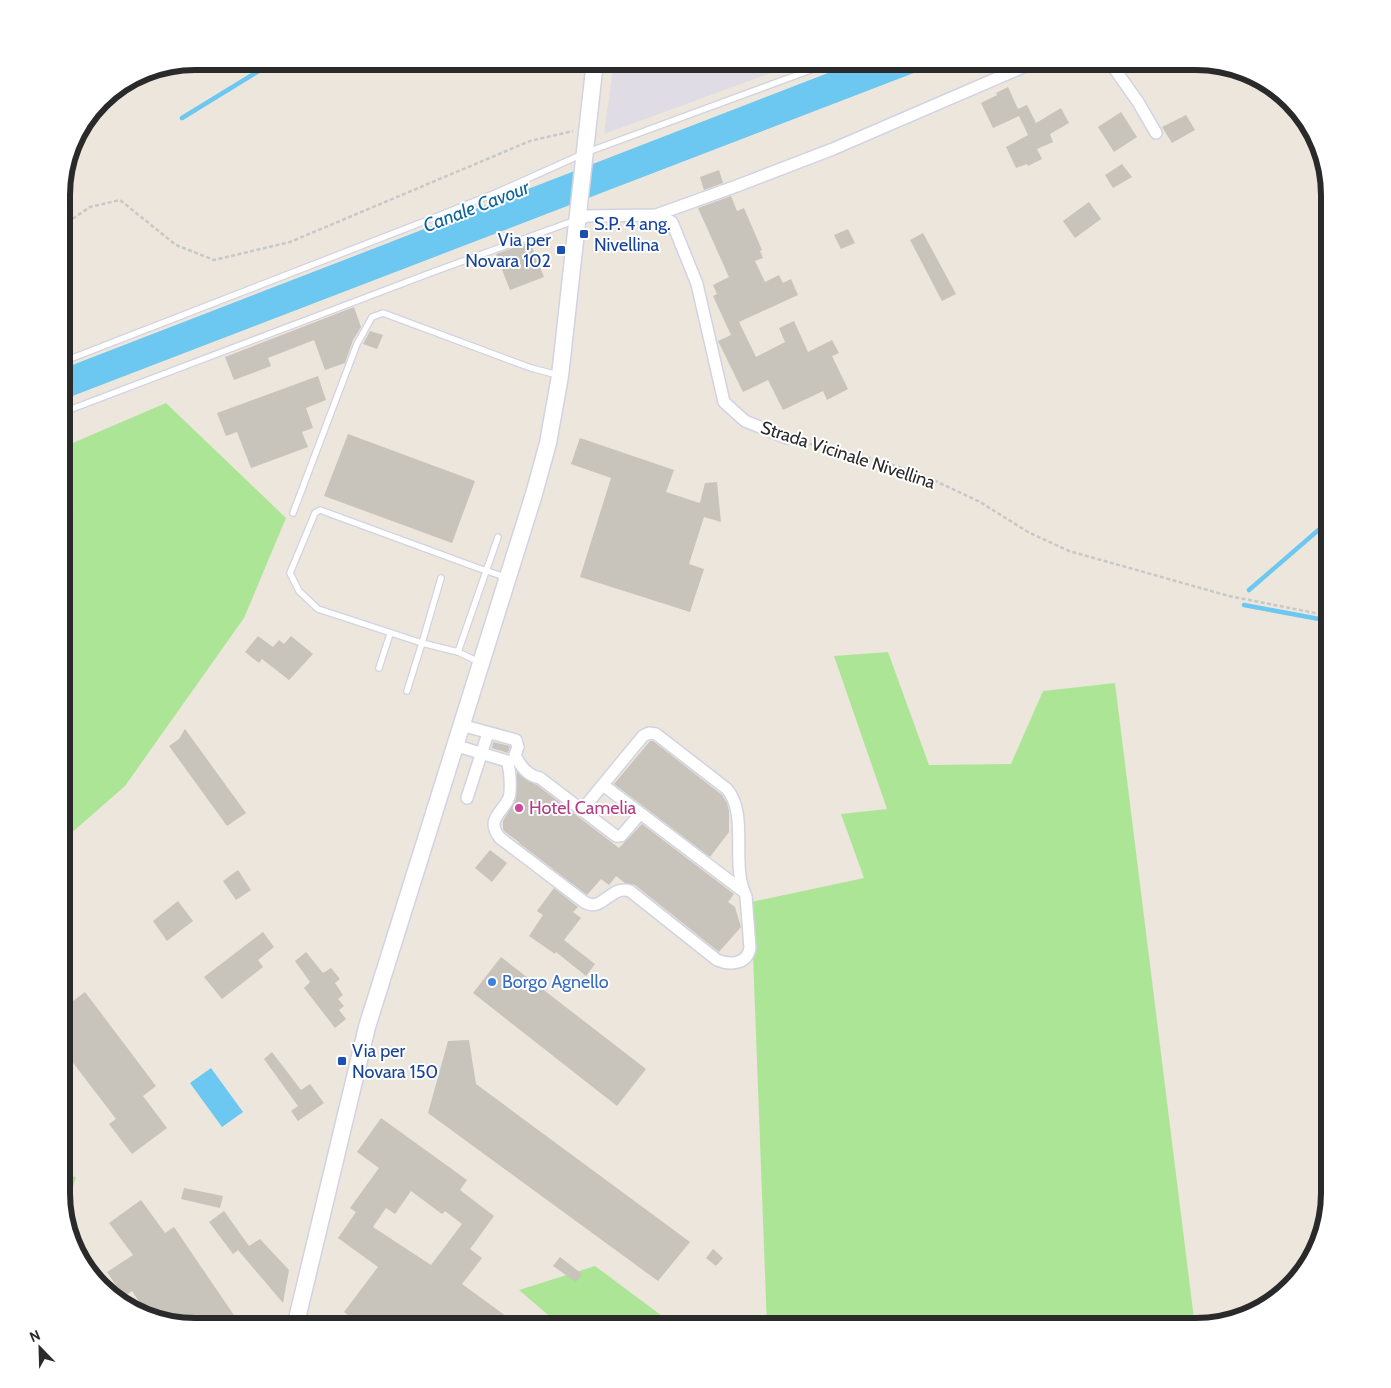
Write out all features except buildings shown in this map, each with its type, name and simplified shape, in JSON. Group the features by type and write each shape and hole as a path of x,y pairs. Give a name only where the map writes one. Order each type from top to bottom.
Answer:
{"street":[{"path":"297,1318 366,1027 534,494 548,443 560,376 594,70"},
{"path":"578,214 587,216 656,215 833,149 1018,70"},
{"path":"1115,70 1138,102 1156,133"},
{"name":"Strada Vicinale Nivellina","path":"656,215 672,222 697,284 724,402 745,422 786,438"},
{"path":"461,725 516,740 518,746 515,755 520,766 535,777 540,778 616,836 621,836 640,814"},
{"path":"467,798 488,732"},
{"path":"454,745 507,761 510,766 510,798 494,822 496,832 500,838 589,905 599,903 618,890 630,891 717,960 726,964 744,959 749,953 746,896 743,891 738,864 740,838 733,797 727,789 656,734 649,733 643,736 582,810"},
{"path":"603,785 743,891"}],"lane":[{"path":"70,359 812,70"},
{"path":"70,410 542,231 578,214"},
{"path":"293,513 358,344 372,317 382,313 531,368 560,376"},
{"path":"480,662 458,652 390,634 318,609 299,591 290,573 315,513 320,510 486,571 508,577"},
{"path":"458,652 498,537"},
{"path":"407,691 441,578"},
{"path":"379,668 390,634"}],"path":[{"path":"70,221 90,207 120,200 176,245 214,260 290,242 530,141 588,127"},
{"name":"Strada Vicinale Nivellina","path":"786,438 864,456 921,474 980,502 1028,532 1069,551 1229,596 1321,614"}],"shaded area":[{"path":"613,70 779,70 604,134"}],"green space":[{"path":"166,403 286,518 244,618 125,786 70,834 70,444"},
{"path":"888,652 929,765 1011,764 1043,691 1115,683 1194,1318 767,1318 751,902 864,878 841,814 887,809 834,656"},
{"path":"70,1175 76,1177 70,1197"},
{"path":"83,1248 100,1274 91,1263"},
{"path":"595,1266 665,1318 552,1318 519,1290"}],"water":[{"path":"836,70 922,70 70,397 70,366"},
{"path":"211,1068 243,1112 222,1127 190,1083"}],"waterway":[{"path":"182,118 260,70"},
{"path":"1249,590 1321,528"},
{"path":"1244,605 1321,619"}],"place":[{"name":"S.P. 4 ang. Nivellina","path":"584,234"},
{"name":"Via per Novara 102","path":"561,250"},
{"name":"Hotel Camelia","path":"519,808"},
{"name":"Borgo Agnello","path":"492,982"},
{"name":"Via per Novara 150","path":"342,1061"}],"water label":[{"name":"Canale Cavour","path":"476,206"}]}
